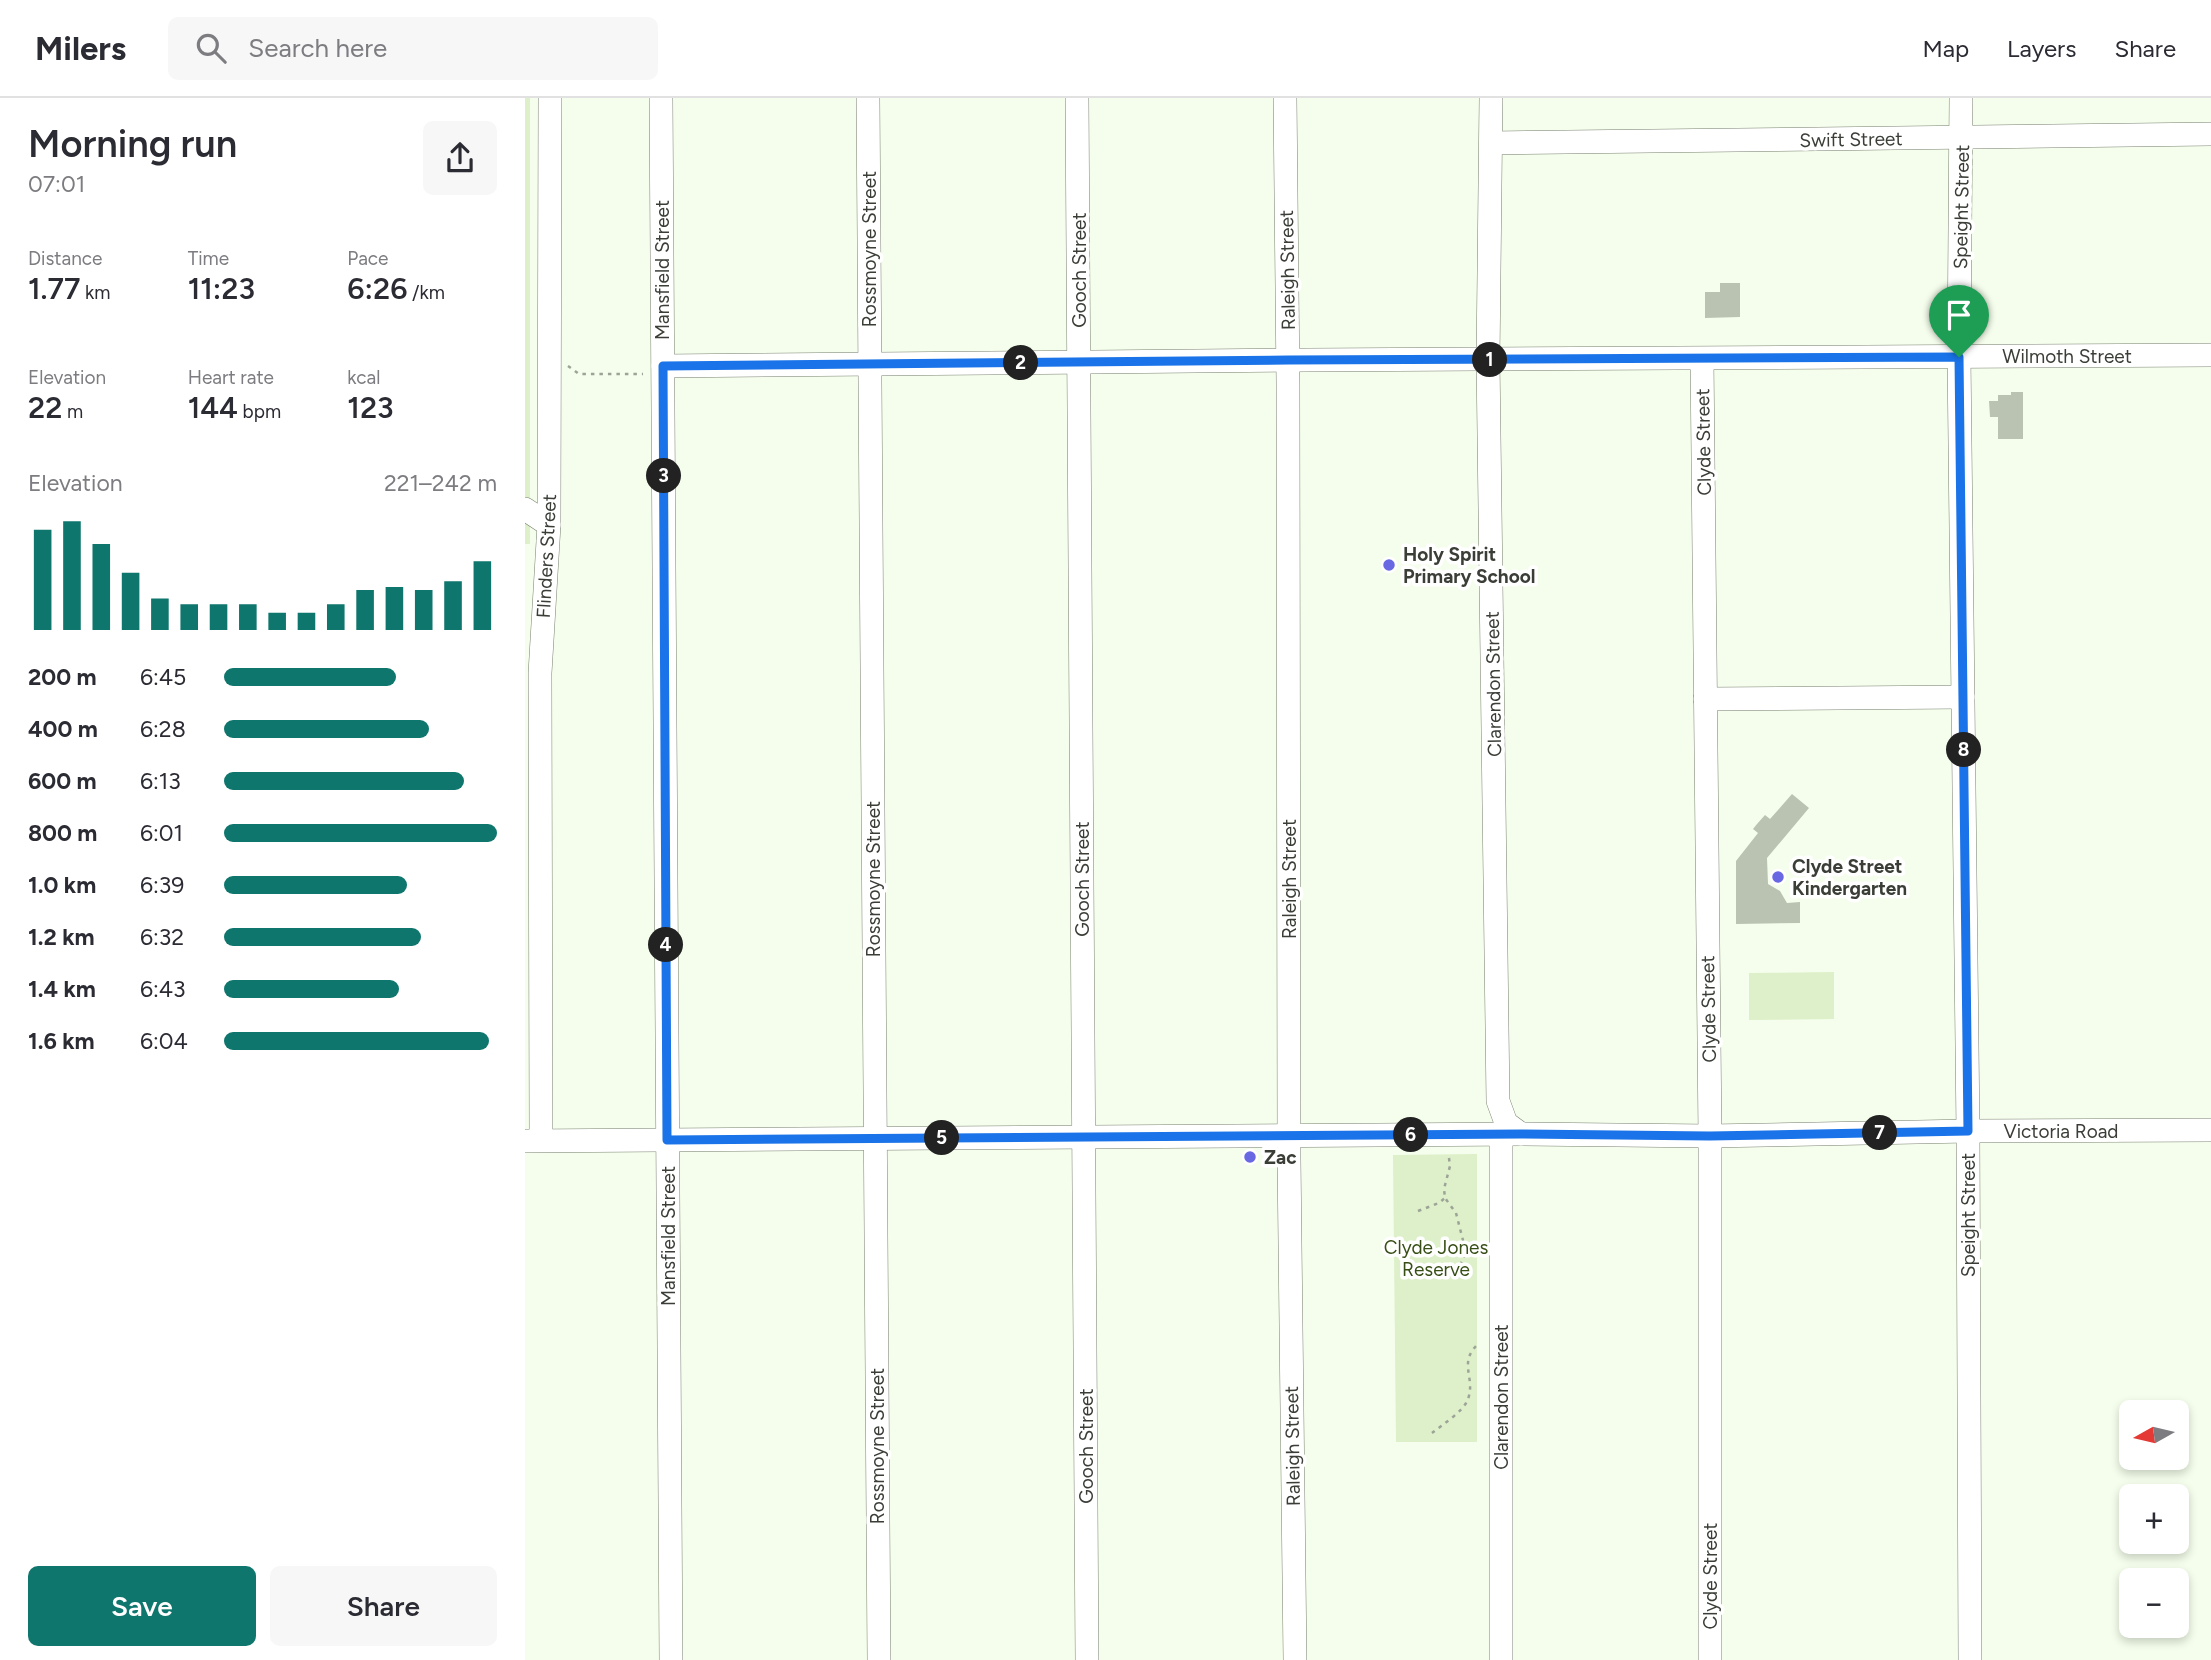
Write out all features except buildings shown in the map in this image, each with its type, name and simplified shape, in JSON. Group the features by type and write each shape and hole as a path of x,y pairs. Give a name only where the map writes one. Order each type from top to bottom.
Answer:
{"street":[{"name":"Flinders Street","path":"533,1140 532,673 549,525 550,98"},
{"name":"Mansfield Street","path":"661,98 653,370 667,1140 671,1660"},
{"name":"Rossmoyne Street","path":"868,98 879,1660"},
{"name":"Gooch Street","path":"1077,98 1087,1660"},
{"name":"Raleigh Street","path":"1285,98 1295,1660"},
{"name":"Clarendon Street","path":"1491,98 1489,360 1498,1101 1511,1135 1501,1660"},
{"name":"Speight Street","path":"1961,98 1959,357 1968,1131 1970,1660"},
{"name":"Swift Street","path":"1492,143 2211,134"},
{"name":"Wilmoth Street","path":"653,370 870,364 2211,355"},
{"name":"Clyde Street","path":"1702,359 1710,1136 1710,1660"},
{"path":"525,509 549,525"},
{"path":"1705,699 1963,696"},
{"name":"Victoria Road","path":"533,1140 1710,1136 2211,1130"}],"path":[{"path":"568,366 579,374 653,370"},
{"path":"1449,1158 1445,1198 1456,1213 1466,1252 1461,1263"},
{"path":"1418,1211 1445,1198"},
{"path":"1466,1252 1477,1252"},
{"path":"1432,1433 1463,1409 1469,1398 1467,1364 1471,1351 1479,1343"}],"green space":[{"path":"525,98 530,98 530,544 525,544"},
{"path":"1834,972 1834,1019 1749,1020 1749,973"},
{"name":"Clyde Jones Reserve","path":"1477,1154 1477,1442 1396,1442 1393,1155"}],"place":[{"name":"Holy Spirit Primary School","path":"1389,565"},
{"name":"Clyde Street Kindergarten","path":"1778,877"},
{"name":"Zac","path":"1250,1157"}],"route":[{"path":"1959,357 1968,1131 1710,1136 1521,1134 667,1140 663,366 1959,357"}]}
